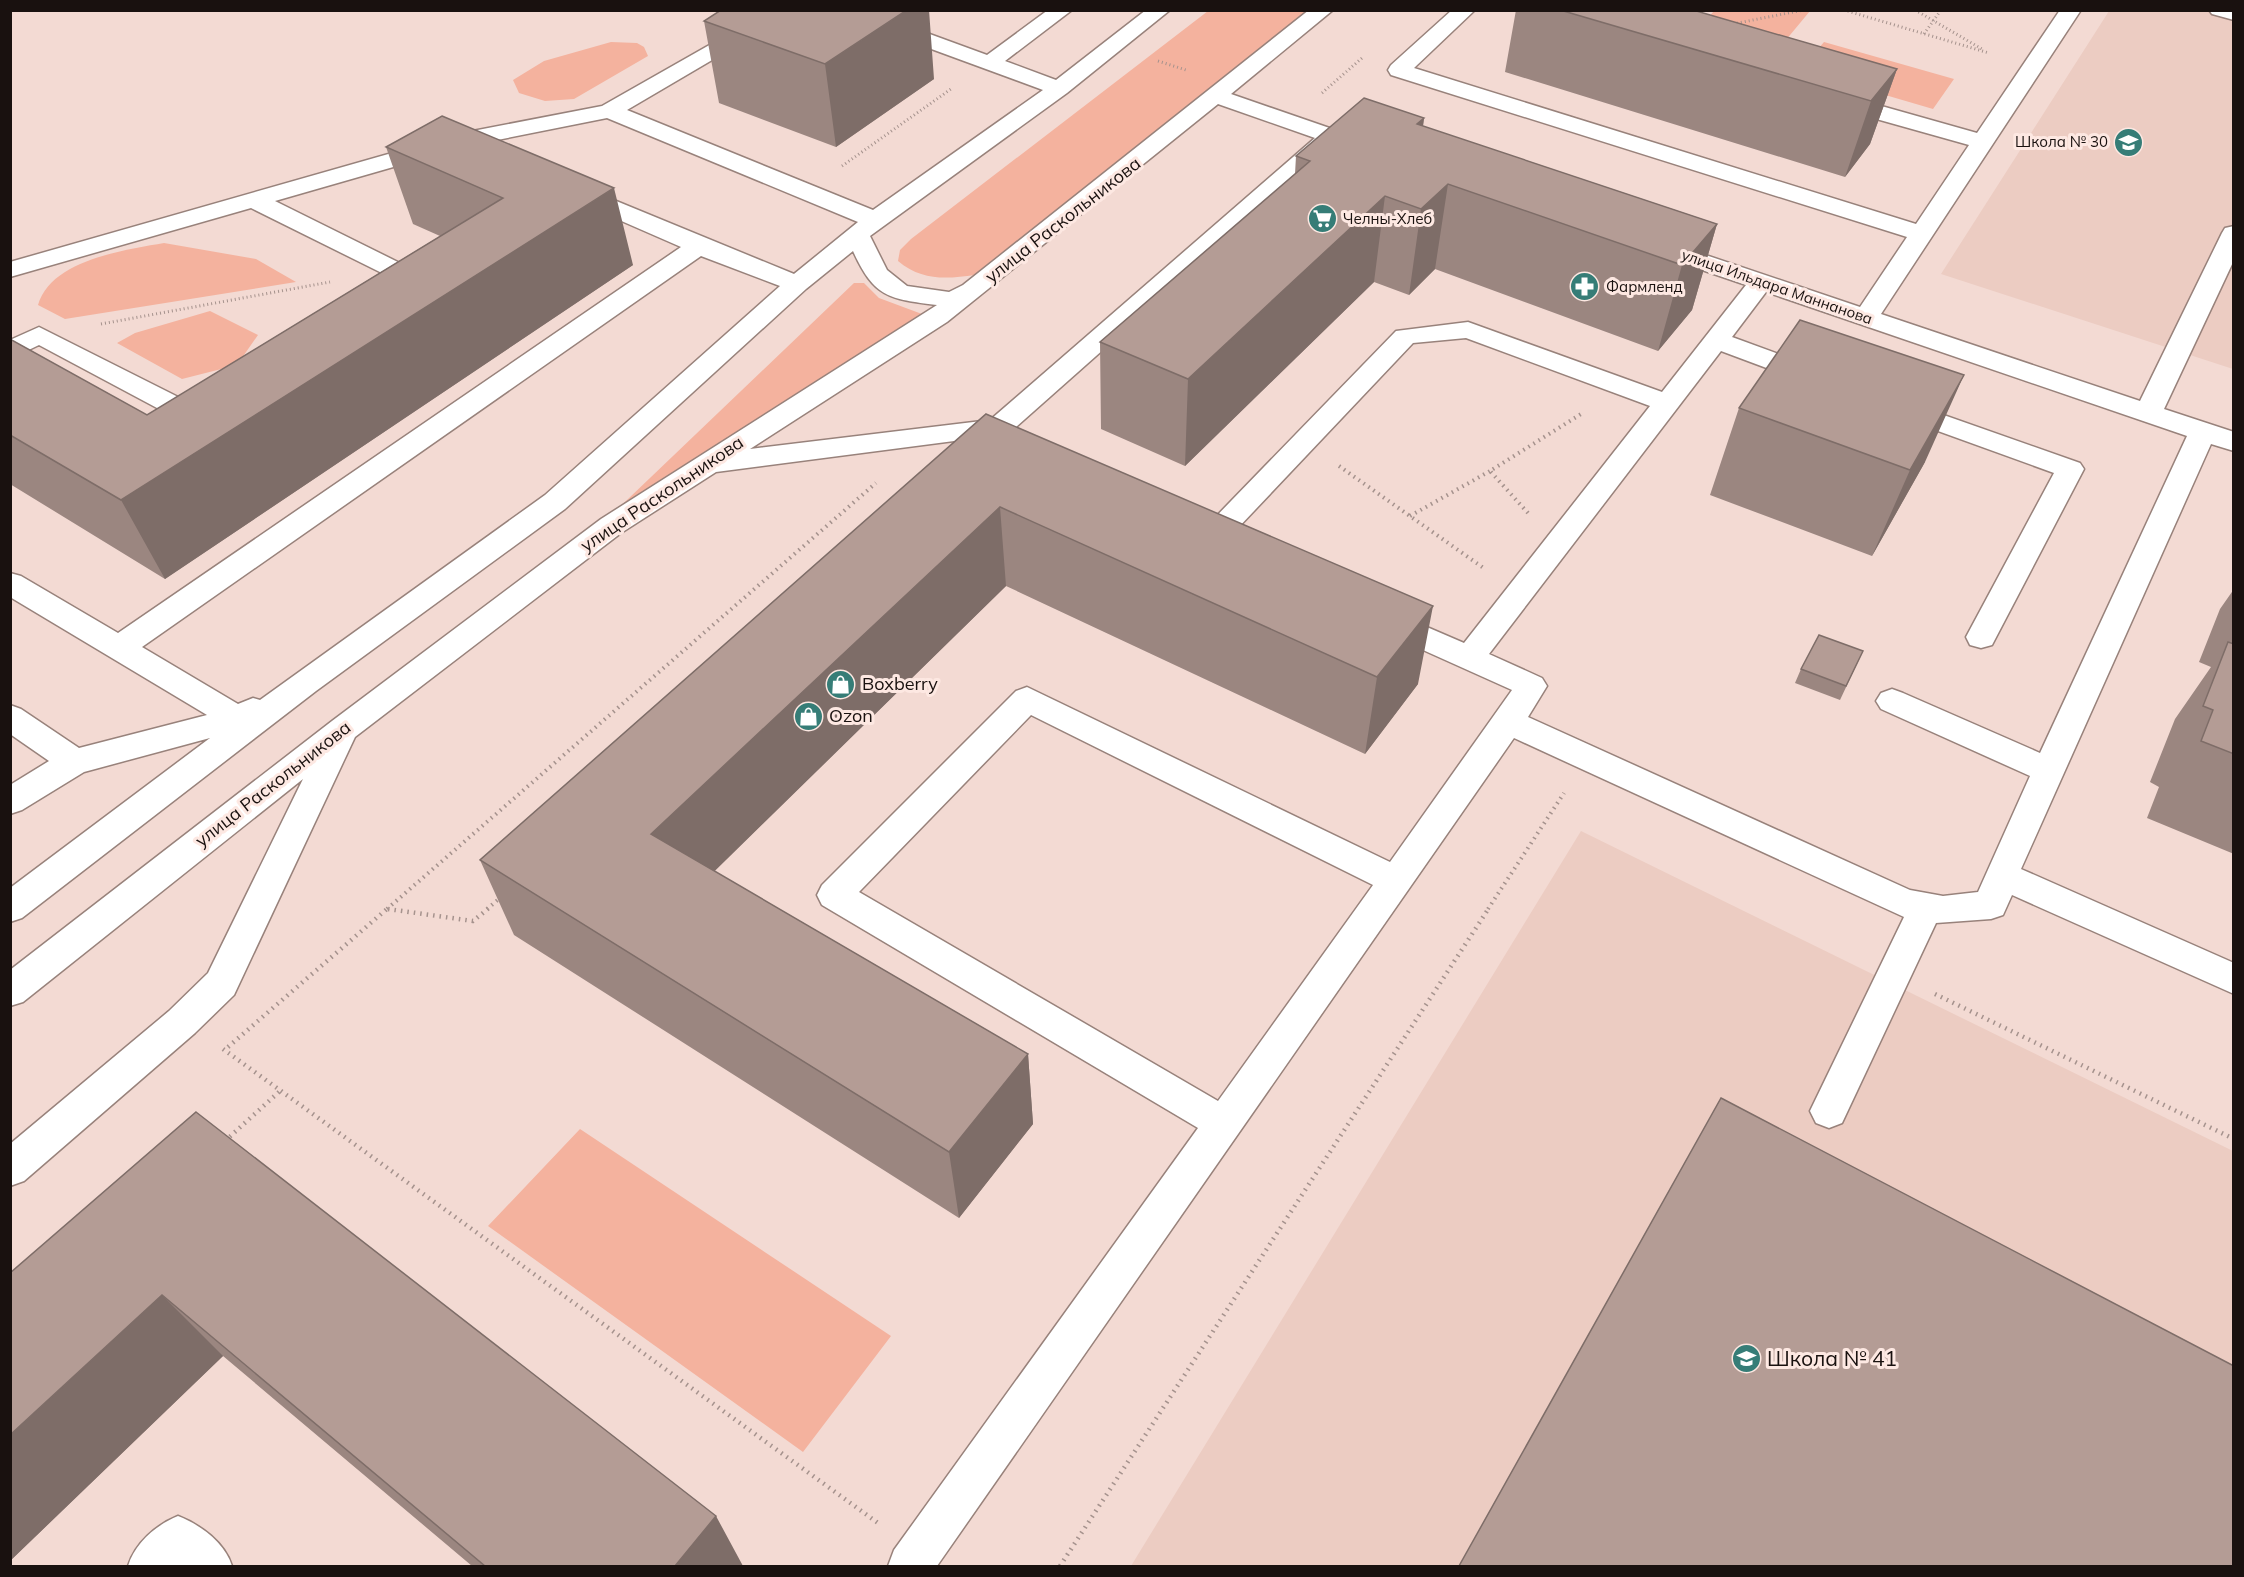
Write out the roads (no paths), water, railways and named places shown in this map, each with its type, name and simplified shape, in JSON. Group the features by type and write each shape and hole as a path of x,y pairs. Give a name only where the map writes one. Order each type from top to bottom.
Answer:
{"street":[{"path":"10,270 457,141 609,111 787,10"},
{"path":"843,10 1059,88"},
{"path":"989,63 1062,10"},
{"path":"10,908 305,683 555,502 797,284 866,227 1059,88 1160,10"},
{"name":"улица Раскольникова","path":"10,991 343,729 611,526 938,317 1218,97 1323,10"},
{"path":"1465,10 1398,70 1922,234"},
{"path":"1866,317 2071,10"},
{"path":"2219,10 2234,14"},
{"path":"1815,94 1984,142"},
{"path":"1218,97 1288,123 1388,155"},
{"path":"609,111 805,193 866,227 876,274 900,293 953,300 996,273"},
{"path":"705,464 926,439 998,428 1331,136"},
{"path":"457,141 490,156"},
{"path":"556,184 699,246 797,284"},
{"path":"254,200 419,282 389,301"},
{"path":"2148,413 2234,233"},
{"name":"улица Ильдара Маннанова","path":"1637,240 2234,441"},
{"path":"119,648 699,246"},
{"path":"1469,659 1761,282"},
{"path":"1209,541 1405,336 1468,330 1667,403"},
{"path":"10,351 39,335 197,418 227,399"},
{"path":"1716,340 1838,385"},
{"path":"1882,401 2070,469 1981,637"},
{"path":"1508,722 1905,903 1943,910 1991,905 2001,875 2203,431"},
{"path":"968,432 1016,454"},
{"path":"10,583 238,719"},
{"path":"915,1560 1508,722 1530,686 1361,610"},
{"path":"10,801 74,762 238,719 305,683"},
{"path":"1224,1125 834,896 1027,699 1396,881"},
{"path":"1892,701 2048,770"},
{"path":"10,717 74,762"},
{"path":"10,1169 182,1022 221,984 343,729"},
{"path":"2001,875 2234,979"},
{"path":"1829,1111 1926,907"},
{"path":"150,1566 178,1538 210,1566"}],"place":[{"name":"Школа № 30","path":"2129,142"},
{"name":"Челны-Хлеб","path":"1322,219"},
{"name":"Фармленд","path":"1585,287"},
{"name":"Boxberry","path":"841,684"},
{"name":"Ozon","path":"808,716"},
{"name":"Школа № 41","path":"1746,1359"}]}
